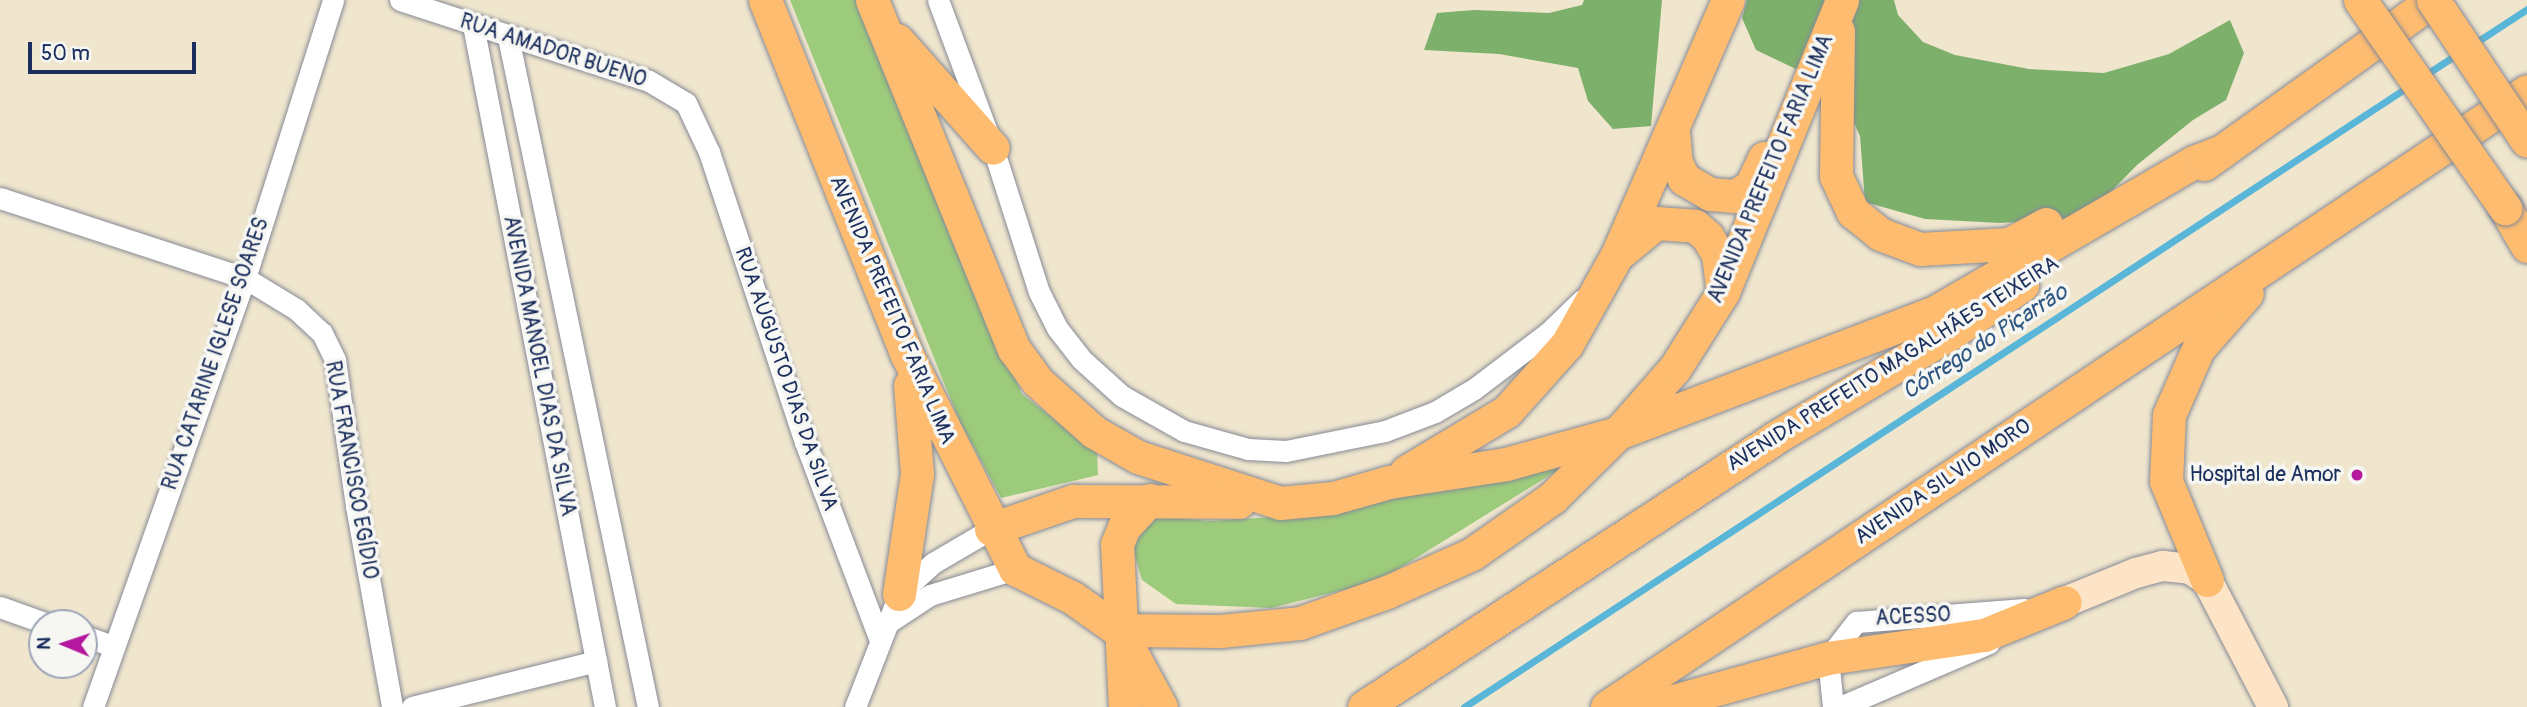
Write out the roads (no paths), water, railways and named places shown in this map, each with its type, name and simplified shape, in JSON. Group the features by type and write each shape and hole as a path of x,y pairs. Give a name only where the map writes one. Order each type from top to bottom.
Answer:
{"main road":[{"name":"AVENIDA PREFEITO FARIA LIMA","path":"765,0 907,355 991,528 1015,569"},
{"path":"1388,482 1507,411 1567,344 1610,267 1673,131 1728,0"},
{"path":"2360,0 2505,208 2527,246"},
{"path":"2433,0 2527,141"},
{"name":"AVENIDA PREFEITO MAGALHÃES TEIXEIRA","path":"1364,707 1773,439 1951,333 2222,151 2433,0"},
{"name":"AVENIDA PREFEITO FARIA LIMA","path":"1118,630 1260,630 1300,623 1387,592 1472,554 1552,498 1618,433 1675,368 1723,292 1841,3"},
{"path":"1841,3 1836,176 1853,212 1880,234 1920,249 2009,244 2353,57"},
{"path":"877,12 993,148"},
{"path":"877,12 1014,349 1037,381 1094,432 1138,457 1280,503"},
{"path":"1673,131 1676,163 1684,179 1710,194 1735,196 1751,186 1784,117 1807,85"},
{"path":"2207,580 2166,481 2169,415 2198,349 2279,257 2527,91"},
{"name":"AVENIDA PREFEITO MAGALHÃES TEIXEIRA","path":"1618,433 1935,312 2194,162 2222,151"},
{"path":"1610,267 1656,223 1695,226 1707,236 1718,254 1723,292"},
{"name":"AVENIDA SILVIO MORO","path":"1607,707 2279,257"},
{"path":"889,619 917,474 907,355"},
{"path":"991,528 1073,501 1280,503 1333,498 1388,482 1506,464 1618,433"},
{"path":"1125,707 1118,630 1117,544 1124,527 1149,500"},
{"path":"1015,569 1073,598 1118,630 1161,707"},
{"path":"1652,707 1828,658 1984,635 2065,602"}],"street":[{"name":"RUA CATARINE IGLESE SOARES","path":"93,707 245,278 333,0"},
{"name":"RUA AMADOR BUENO","path":"400,0 649,81 671,91 696,118"},
{"path":"938,0 993,148 1039,292 1057,328 1082,359 1149,414 1184,431 1248,449 1319,447 1385,432 1435,412 1512,361 1610,267"},
{"name":"AVENIDA MANOEL DIAS DA SILVA","path":"473,25 605,707"},
{"name":"AVENIDA MANOEL DIAS DA SILVA","path":"508,37 648,707"},
{"path":"482,73 515,65"},
{"name":"RUA AUGUSTO DIAS DA SILVA","path":"696,118 805,442 889,619"},
{"name":"RUA FRANCISCO EGÍDIO","path":"0,198 245,278 296,309 322,333 335,360 356,506 393,707"},
{"path":"855,707 889,619 933,563 991,528"},
{"path":"1840,707 2019,629 2065,602 2163,566 2190,569 2207,580 2273,707"},
{"path":"889,619 930,595 1015,569"},
{"path":"0,607 28,617"},
{"path":"98,641 113,646"},
{"path":"1828,658 1833,707"},
{"path":"412,707 596,661"}],"waterway":[{"name":"Córrego do Piçarrão","path":"2472,45 2527,9"},
{"name":"Córrego do Piçarrão","path":"2422,77 2459,53"},
{"name":"Córrego do Piçarrão","path":"1464,707 2409,86"}],"place":[{"name":"Hospital de Amor","path":"2357,475"}]}
